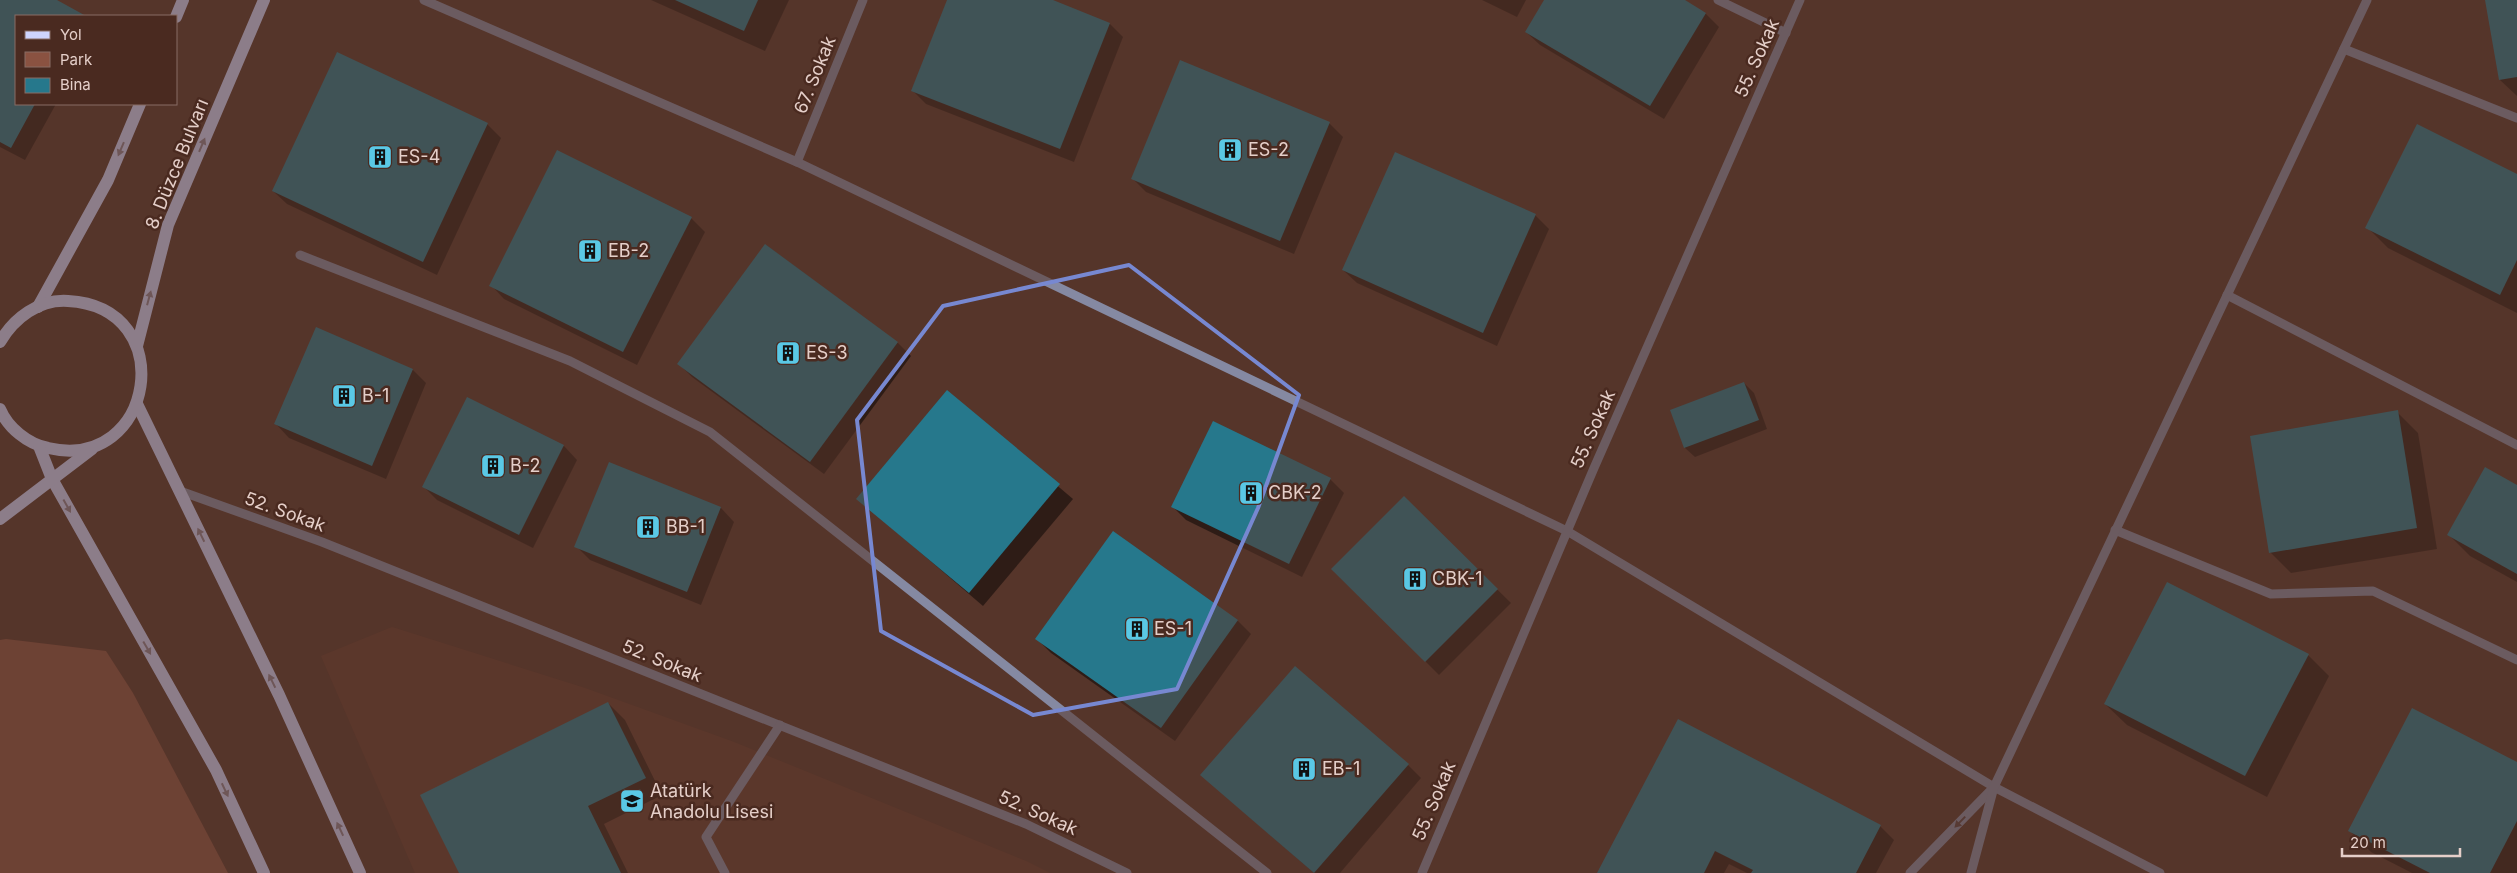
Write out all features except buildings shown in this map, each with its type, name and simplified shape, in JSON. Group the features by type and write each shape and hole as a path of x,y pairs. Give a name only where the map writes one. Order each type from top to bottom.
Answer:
{"main road":[{"path":"177,15 183,0"},
{"name":"8. Düzce Bulvarı","path":"137,346 168,225 264,0"},
{"path":"38,307 108,180 140,105"},
{"path":"0,342 7,330 20,316 38,307 61,300 84,302 106,310 124,326 137,346 142,365 142,384 137,404 128,421 114,435 97,445 0,519"},
{"path":"137,404 279,695 360,873"},
{"path":"0,409 3,416 18,434 39,446 58,451 78,451 97,445"},
{"path":"39,446 52,480 216,770 264,873"}],"street":[{"path":"424,0 797,162 1567,531 1994,787 2160,873"},
{"name":"67. Sokak","path":"797,162 863,0"},
{"path":"1718,0 1786,33"},
{"name":"55. Sokak","path":"1422,873 1567,531 1800,0"},
{"path":"1971,873 1994,787 2367,0"},
{"path":"2344,49 2517,118"},
{"path":"300,255 570,361 710,432 1267,873"},
{"path":"2227,295 2517,445"},
{"name":"52. Sokak","path":"180,491 322,542 1026,824 1127,873"},
{"path":"2115,530 2271,594 2374,591 2517,660"},
{"path":"725,873 706,837 780,725"},
{"path":"1910,873 1994,787"}],"highlighted area":[{"path":"1129,265 1299,395 1258,508 1177,689 1033,715 881,631 857,420 943,306"}],"shaded area":[{"name":"Atatürk Anadolu Lisesi","path":"392,627 585,688 734,742 1026,861 1050,873 415,873 321,656"}],"green space":[{"path":"6,639 106,651 133,693 228,873 0,873 0,640"}],"place":[{"name":"ES-2","path":"1230,150"},
{"name":"ES-4","path":"380,157"},
{"name":"EB-2","path":"590,251"},
{"name":"ES-3","path":"788,353"},
{"name":"B-1","path":"344,396"},
{"name":"B-2","path":"493,466"},
{"name":"CBK-2","path":"1251,493"},
{"name":"BB-1","path":"648,527"},
{"name":"CBK-1","path":"1415,579"},
{"name":"ES-1","path":"1137,629"},
{"name":"EB-1","path":"1304,769"},
{"name":"Atatürk Anadolu Lisesi","path":"632,801"}]}
